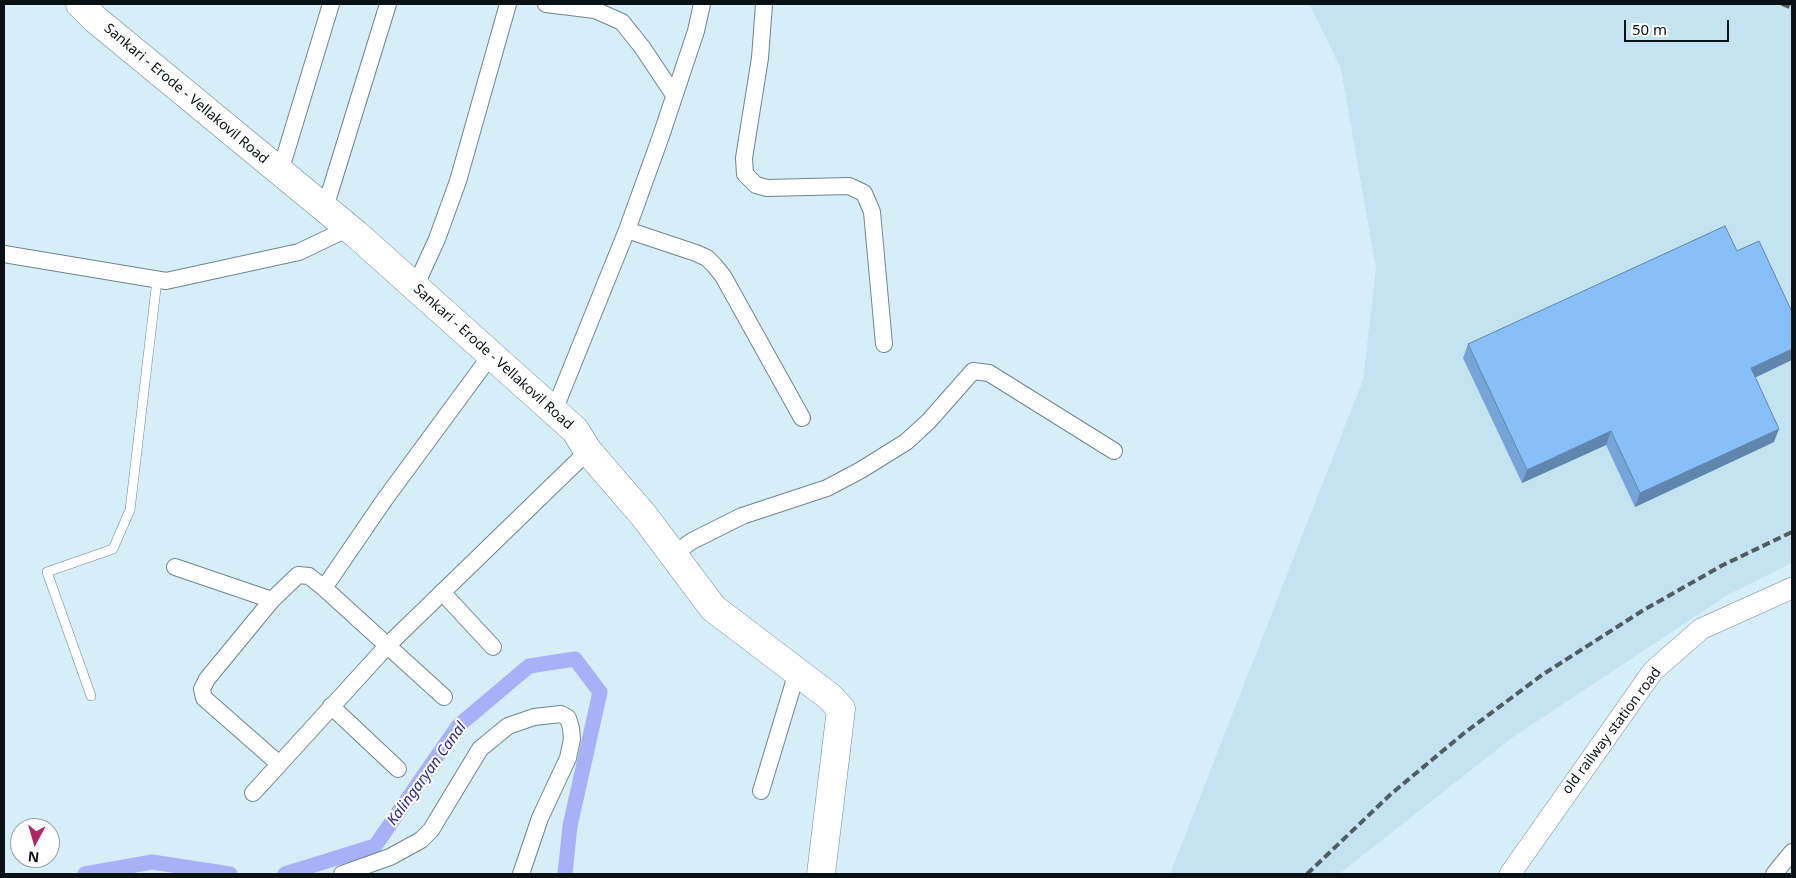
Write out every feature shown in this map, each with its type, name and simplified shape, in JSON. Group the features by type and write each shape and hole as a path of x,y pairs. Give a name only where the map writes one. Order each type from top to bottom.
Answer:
{"highway":[{"name":"Sankari - Erode - Vellakovil Road","path":"80,4 95,19 349,228 554,411 574,430 588,451 645,517 713,608 830,697 841,709 821,874"}],"street":[{"path":"280,172 331,4"},
{"path":"324,208 388,4"},
{"path":"415,287 458,181 508,4"},
{"path":"546,4 594,10 622,22 642,47 674,95"},
{"path":"554,411 626,230 696,31 702,4"},
{"path":"764,4 760,58 744,158 745,174 756,185 767,188 850,186 864,193 868,198 872,212 884,344"},
{"path":"4,254 166,282 299,252 349,228"},
{"path":"626,230 696,253 707,258 714,265 723,276 802,418"},
{"path":"324,588 385,499 491,354"},
{"path":"672,555 692,541 742,516 827,488 862,470 906,442 928,422 973,371 989,373 1114,451"},
{"path":"253,793 278,763 388,645 588,451"},
{"path":"175,567 272,600"},
{"path":"278,763 204,698 202,690 207,679 272,600 298,575 309,576 324,588 444,698"},
{"name":"old railway station road","path":"1510,874 1568,789 1653,671 1701,629 1792,588"},
{"path":"442,592 493,647"},
{"path":"761,791 797,672"},
{"path":"331,706 398,769"},
{"path":"342,874 390,857 421,840 430,830 480,749 508,726 534,717 561,714 568,718 571,728 572,739 568,758 540,818 521,874"},
{"path":"1774,874 1792,852"}],"lane":[{"path":"91,696 47,572 112,549 130,510 157,280"}],"shaded area":[{"path":"1309,4 1792,4 1792,563 1729,594 1513,737 1339,874 1170,874 1363,380 1376,269 1341,69"}],"building":[{"path":"1725,226 1737,251 1759,241 1792,312 1792,349 1751,368 1779,429 1640,493 1611,431 1527,470 1468,344"}],"waterway":[{"name":"Kalingaryan Canal","path":"285,874 375,846 458,726 529,666 575,659 600,692 570,826 565,874"},
{"name":"Kalingaryan Canal","path":"85,874 152,862 230,874"}],"railway":[{"path":"1782,4 1792,8"},
{"path":"1307,874 1391,794 1463,734 1542,675 1642,611 1723,565 1792,532"}]}
